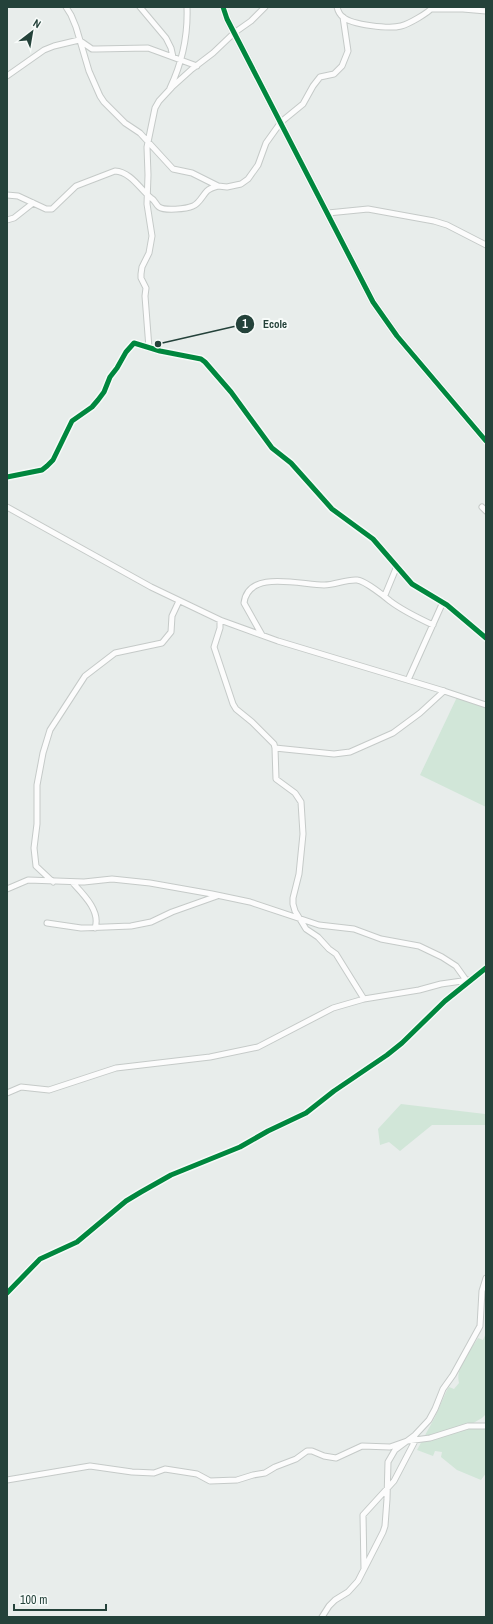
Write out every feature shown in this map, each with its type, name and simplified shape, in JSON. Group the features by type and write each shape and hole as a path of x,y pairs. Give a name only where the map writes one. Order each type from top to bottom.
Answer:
{"street":[{"path":"66,7 71,15 80,40 89,71 104,102 125,123 140,133 173,169 192,173 218,186"},
{"path":"140,7 166,38 171,48 172,57"},
{"path":"169,90 181,60 187,20 186,7"},
{"path":"223,7 234,33 367,291 382,316 397,336 486,441"},
{"path":"149,348 145,296 146,288 141,278 141,274 142,267 149,253 152,236 148,196 148,142 155,108 169,90 234,33 251,21 265,7"},
{"path":"337,7 338,11 347,20 364,24 401,26 432,8 486,11"},
{"path":"7,195 18,196 46,209 52,209 76,186 115,171 120,171 129,176 148,196 152,198 158,207 162,209 180,209 194,206 208,189 218,186 236,186 248,179 258,165 266,143 281,122 303,104 320,77 334,74 342,66 348,51 343,17"},
{"path":"7,76 44,50 80,40 92,49 148,48 197,66"},
{"path":"7,220 14,218 33,203"},
{"path":"328,214 368,209 434,221 447,225 486,245"},
{"path":"7,477 42,470 48,466 53,460 72,421 92,407 101,396 104,392 106,383 118,368 132,344 135,343 149,348 201,359 231,392 272,448 291,463 332,509 373,539 415,587 443,602 486,638"},
{"path":"7,507 179,601 220,620 262,635 486,705"},
{"path":"385,595 397,566"},
{"path":"262,635 244,603 248,591 258,584 291,582 326,585 358,580 385,595 390,601 414,616 432,625"},
{"path":"53,882 36,866 34,848 37,824 38,785 43,753 50,730 84,676 91,670 115,653 162,643 171,632 172,616 179,601"},
{"path":"408,680 443,602"},
{"path":"220,620 220,628 214,647 233,704 236,709 268,738 276,748 276,779 295,793 301,802 303,834 301,862 293,904 300,919 310,932 318,937 336,954 364,1000"},
{"path":"276,748 334,754 350,752 394,732 420,713 444,691"},
{"path":"7,889 28,880 84,882 112,879 150,883 218,895 250,902 319,925 354,929 381,939 419,946 442,957 456,966 468,980"},
{"path":"72,882 94,910 98,920 95,928"},
{"path":"47,923 81,928 130,926 151,922 172,912 218,895"},
{"path":"7,1293 34,1263 45,1256 77,1242 120,1205 136,1195 171,1175 240,1147 268,1130 306,1112 402,1043 468,980 486,968"},
{"path":"7,1093 21,1087 49,1090 116,1068 210,1057 258,1047 333,1008 364,1000 468,980"},
{"path":"364,1570 363,1516 394,1481 415,1441 435,1409 443,1389 453,1375 480,1326 482,1291 486,1278"},
{"path":"322,1617 335,1600 353,1587 364,1570 385,1526 388,1488 388,1462 396,1450 415,1435 429,1420"},
{"path":"7,1480 90,1466 132,1472 154,1473 165,1469 197,1474 210,1481 237,1480 253,1475 265,1474 275,1467 296,1459 308,1451 336,1458 362,1446 390,1447 407,1441 415,1441 468,1426 486,1426"}],"green space":[{"path":"458,695 486,704 486,807 420,775"},
{"path":"401,1104 485,1114 486,1125 432,1125 400,1151 389,1142 380,1145 378,1129"},
{"path":"486,1333 486,1414 468,1426 486,1426 486,1473 481,1480 457,1470 441,1457 442,1452 435,1451 433,1456 417,1450 435,1417 447,1390 449,1387 454,1389 459,1383 459,1371 464,1360 478,1338 483,1340"}],"cycle path":[{"path":"223,7 227,19 373,302 397,336 486,441"},
{"path":"7,477 42,470 53,460 72,421 92,407 98,400 104,392 110,377 126,352 134,343 160,351 201,359 231,392 272,448 291,463 332,509 373,539 412,584 447,605 486,638"},
{"path":"7,1293 40,1259 77,1242 126,1201 171,1175 240,1147 268,1131 306,1113 334,1091 402,1043 445,1001 486,968"}],"place":[{"name":"Ecole","path":"158,344"}]}
